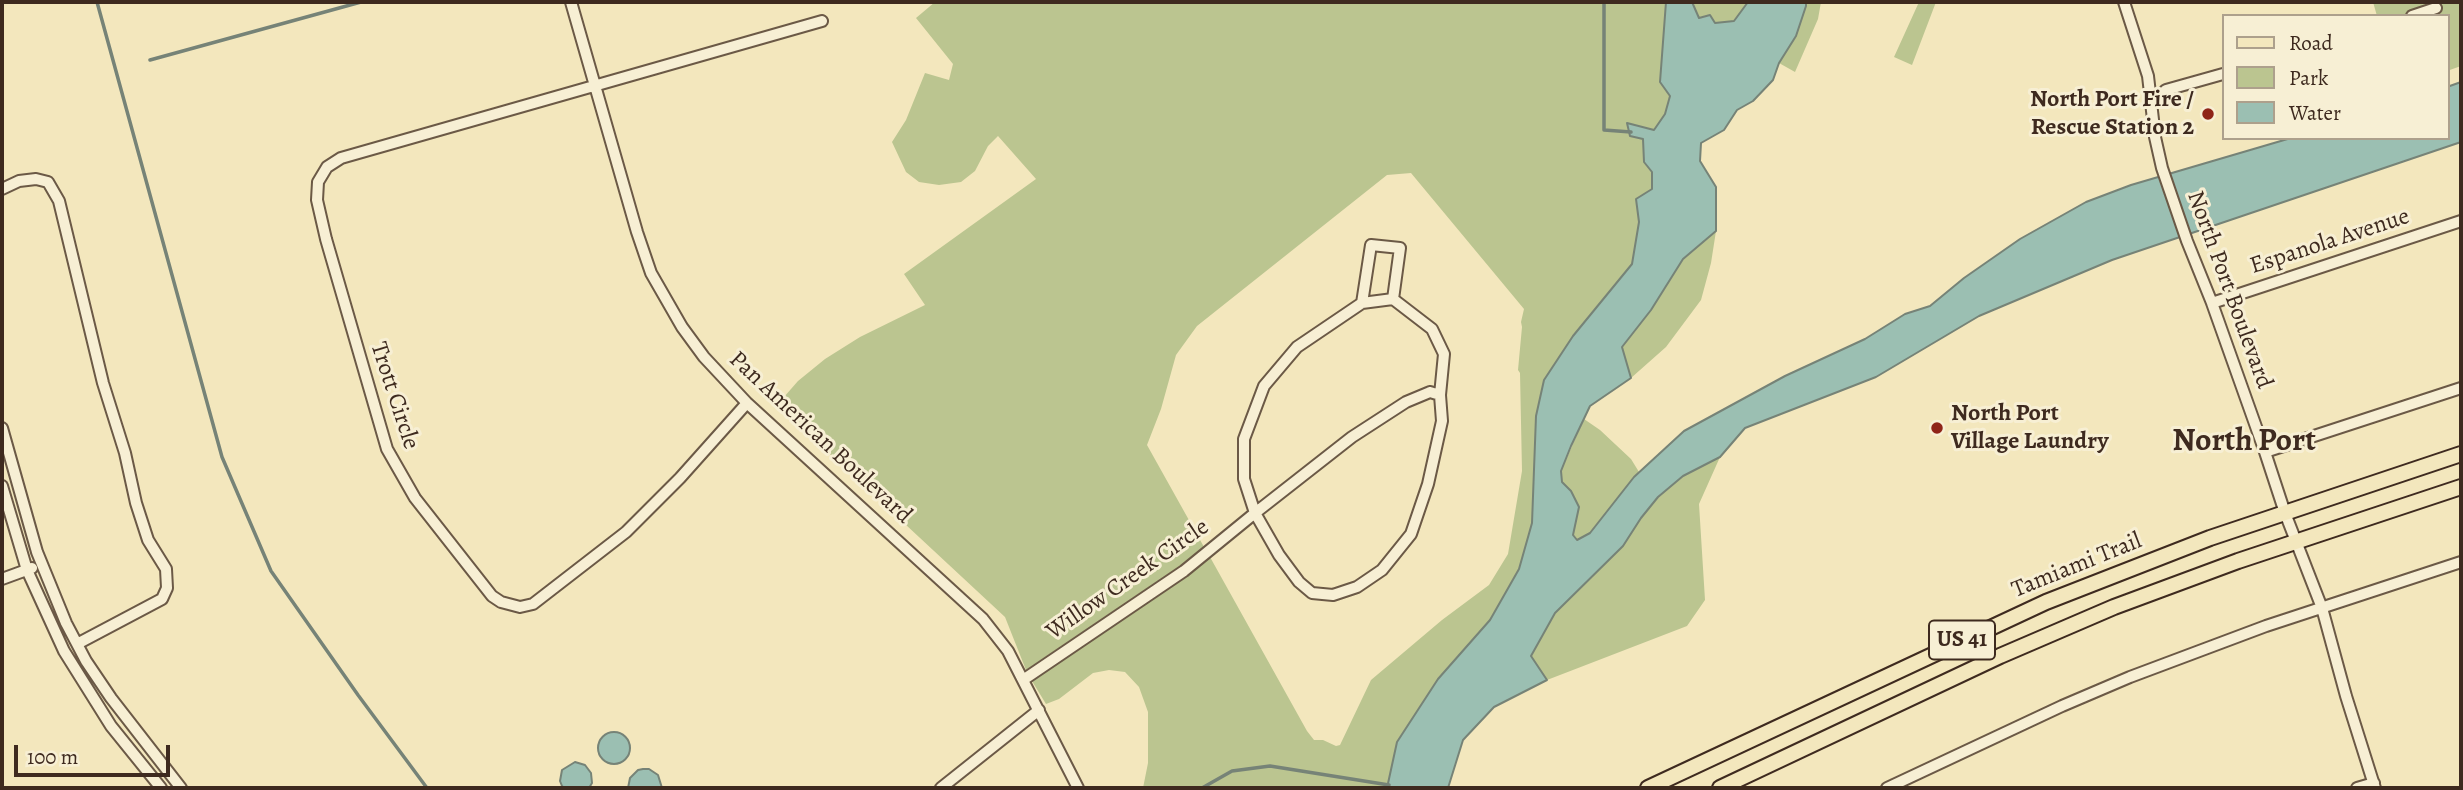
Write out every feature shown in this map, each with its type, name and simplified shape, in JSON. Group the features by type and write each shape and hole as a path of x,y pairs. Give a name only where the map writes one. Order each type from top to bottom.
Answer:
{"main road":[{"name":"Tamiami Trail","path":"1648,788 2046,602 2154,559 2461,454"},
{"name":"US 41","path":"1720,788 2056,631 2177,583 2461,487"}],"street":[{"name":"Pan American Boulevard","path":"571,2 651,273 682,327 704,357 747,403 983,619 1008,651 1078,788"},
{"name":"North Port Boulevard","path":"2124,2 2147,76 2162,168 2285,513 2322,608 2374,786"},
{"path":"2418,14 2436,8"},
{"path":"595,86 822,21"},
{"path":"2152,103 2165,90 2222,74"},
{"name":"Trott Circle","path":"595,86 341,158 321,174 316,192 326,239 379,426 396,469 415,498 492,596 509,606 528,606 543,598 626,532 680,478 747,403"},
{"path":"2,189 19,181 36,179 48,182 59,201 103,383 125,453 136,503 148,540 166,569 167,588 162,599 77,645"},
{"name":"Espanola Avenue","path":"2212,303 2461,220"},
{"path":"1362,303 1371,245 1399,248 1393,299"},
{"path":"1393,299 1432,329 1444,354 1440,395 1443,421 1428,484 1411,534 1382,570 1357,587 1333,595 1312,593 1299,582 1279,555 1255,513 1244,479 1244,439 1264,386 1297,348 1362,303 1393,299"},
{"path":"2265,452 2461,388"},
{"name":"Willow Creek Circle","path":"1023,680 1184,571 1352,437 1406,402 1430,392 1440,395"},
{"path":"2,428 5,453 42,565 77,645 111,698 178,787"},
{"path":"2,486 27,570 52,628 111,726 161,788"},
{"path":"1886,788 2130,677 2266,626 2461,562"},
{"path":"2,579 42,565"},
{"path":"941,788 1039,710"},
{"path":"2357,788 2374,786"}],"green space":[{"path":"935,2 1666,2 1660,82 1670,96 1665,114 1655,130 1627,123 1630,136 1643,139 1644,162 1652,172 1652,189 1636,199 1639,222 1632,264 1573,336 1544,380 1536,416 1532,523 1519,569 1490,620 1438,679 1397,742 1387,788 1143,788 1148,763 1148,712 1139,687 1125,672 1109,670 1093,673 1059,699 1046,704 1032,681 1187,576 1210,557 1307,731 1314,740 1340,745 1371,680 1442,620 1489,585 1508,554 1522,471 1518,370 1524,309 1411,173 1387,175 1197,326 1176,355 1161,409 1147,445 1204,547 1026,670 1005,617 777,405 798,381 825,359 860,337 925,305 904,274 1036,179 998,136 988,146 975,171 961,182 939,185 919,182 906,172 892,142 906,120 925,73 949,80 953,64 916,18"},
{"path":"1692,2 1748,2 1734,21 1715,23 1699,19"},
{"path":"1806,2 1821,2 1818,19 1795,72 1779,63 1796,36"},
{"path":"1919,2 1936,2 1912,65 1894,57"},
{"path":"2373,2 2461,2 2461,66 2449,70 2449,14 2376,14"},
{"path":"1716,231 1701,300 1666,347 1631,378 1622,347 1651,310 1683,259"},
{"path":"1584,419 1631,459 1639,472 1590,533 1577,540 1573,535 1579,507 1571,491 1562,482 1561,471"},
{"path":"1720,457 1699,504 1705,600 1687,626 1547,680 1531,656 1555,613 1658,497 1683,476"}],"water":[{"path":"1666,2 1692,2 1699,18 1710,15 1715,23 1734,21 1748,2 1806,2 1796,36 1779,63 1773,80 1753,101 1737,110 1724,130 1701,143 1700,161 1716,187 1716,231 1683,259 1651,310 1622,347 1631,378 1590,406 1571,446 1561,471 1562,482 1571,491 1579,507 1573,535 1577,540 1590,533 1634,477 1684,431 1785,376 1865,339 1905,314 1930,306 1964,278 2020,239 2086,202 2131,185 2284,140 2449,140 2449,86 2461,82 2461,142 2112,260 1979,316 1876,377 1745,428 1720,457 1683,476 1658,497 1623,546 1555,613 1531,656 1547,680 1494,707 1463,740 1448,788 1387,788 1397,742 1438,679 1490,620 1519,569 1532,523 1536,416 1544,380 1573,336 1632,264 1639,222 1636,199 1652,189 1652,172 1644,162 1643,139 1630,136 1627,123 1654,130 1665,114 1670,96 1660,82"},
{"path":"614,732 625,737 630,748 625,759 614,764 603,759 598,748 603,737"},
{"path":"575,762 585,765 591,773 592,783 589,788 562,786 562,770"},
{"path":"643,769 649,769 658,775 662,788 628,788 630,778"}],"waterway":[{"path":"97,2 222,457 271,571 427,788"},
{"path":"150,60 361,2"},
{"path":"1604,2 1604,130 1631,132"},
{"path":"1202,788 1232,771 1270,766 1389,785"}],"place":[{"name":"North Port Fire / Rescue Station 2","path":"2208,114"},
{"name":"North Port Village Laundry","path":"1937,428"}],"district":[{"name":"North Port","path":"2244,442"}]}
